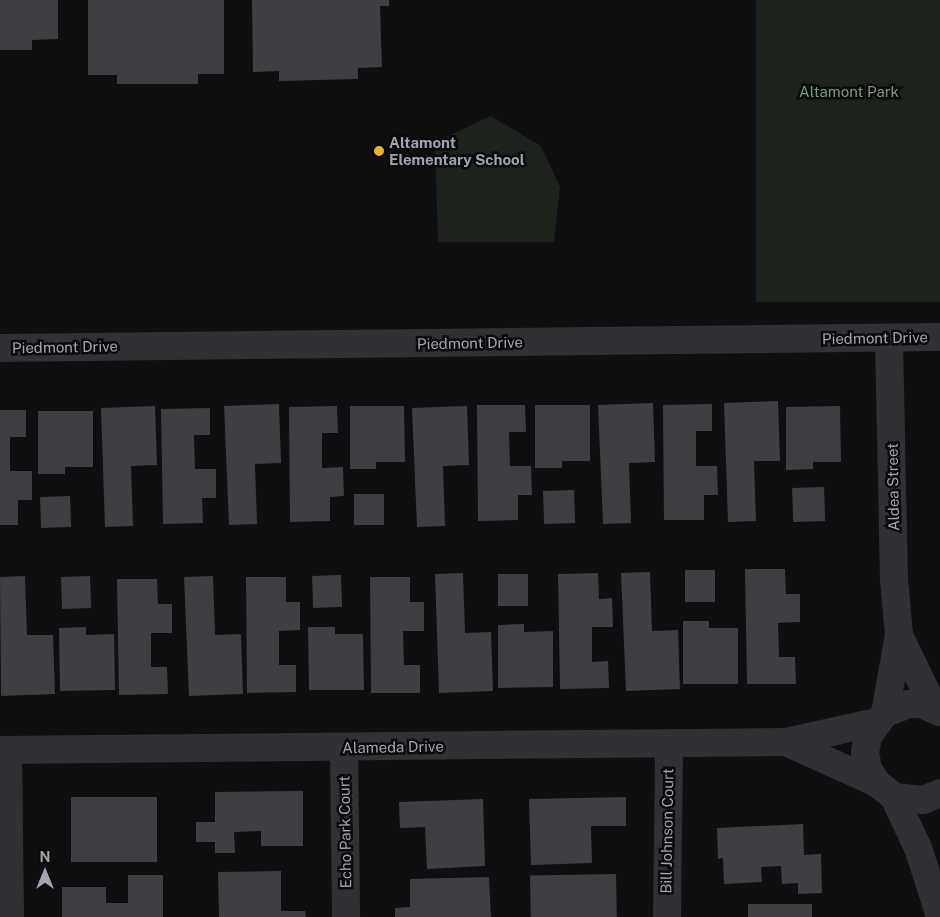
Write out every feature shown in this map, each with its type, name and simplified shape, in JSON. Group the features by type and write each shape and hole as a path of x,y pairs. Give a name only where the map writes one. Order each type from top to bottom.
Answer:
{"street":[{"name":"Aldea Street","path":"885,790 868,769 865,753 868,736 880,718 899,635 894,579 889,338"},
{"name":"Piedmont Drive","path":"0,348 940,338"},
{"name":"Aldea Street","path":"899,635 937,710"},
{"name":"Alameda Drive","path":"4,750 786,742 880,718 909,704 937,710"},
{"name":"Alameda Drive","path":"786,742 885,790 923,800 940,793"},
{"name":"Bill Johnson Court","path":"667,917 669,744"},
{"name":"Echo Park Court","path":"344,748 346,917"},
{"path":"4,750 10,917"},
{"path":"885,790 918,848 940,916"}],"green space":[{"name":"Altamont Park","path":"756,0 940,0 940,302 756,302"},
{"path":"491,116 541,146 560,187 554,242 438,242 435,142"}],"building":[{"path":"0,0 58,0 58,39 32,40 32,50 0,50"},
{"path":"88,0 224,0 224,74 198,74 198,84 117,84 117,75 88,75"},
{"path":"252,0 389,0 389,6 380,6 382,67 358,68 358,79 279,81 279,71 253,72"},
{"path":"778,401 780,461 754,461 756,521 728,522 724,403"},
{"path":"653,403 655,462 629,463 631,523 603,524 598,405"},
{"path":"279,404 281,463 255,464 257,524 229,525 224,406"},
{"path":"712,404 712,431 696,431 696,466 717,466 718,495 704,495 704,520 664,520 663,405"},
{"path":"477,405 525,405 526,432 509,432 510,466 531,466 532,495 518,495 518,520 478,521"},
{"path":"535,405 590,405 590,461 562,461 562,468 535,468"},
{"path":"155,406 157,465 131,466 133,526 105,527 101,408"},
{"path":"337,406 338,433 322,433 322,468 343,467 344,496 330,497 330,521 290,522 289,407"},
{"path":"350,406 404,406 405,462 376,462 376,469 350,469"},
{"path":"467,406 469,465 443,466 445,526 417,527 412,408"},
{"path":"840,406 841,462 813,462 813,469 786,470 786,407"},
{"path":"210,408 210,435 194,435 195,469 216,469 216,498 202,498 203,523 163,524 161,409"},
{"path":"0,410 26,410 26,437 10,437 10,471 32,471 32,500 18,500 18,525 0,525"},
{"path":"38,411 93,411 93,467 65,467 65,474 38,474"},
{"path":"824,487 825,521 793,522 792,488"},
{"path":"574,490 575,523 544,524 543,491"},
{"path":"354,494 384,494 384,525 354,525"},
{"path":"70,496 71,527 41,528 40,497"},
{"path":"745,569 785,569 786,594 800,594 800,622 778,623 779,657 795,657 796,684 747,684"},
{"path":"685,570 715,570 715,602 685,602"},
{"path":"650,572 652,631 678,630 680,689 626,691 621,573"},
{"path":"463,573 465,633 491,632 493,691 439,693 435,574"},
{"path":"598,573 599,599 612,598 613,627 592,627 592,662 608,661 609,688 560,689 558,574"},
{"path":"498,574 528,574 528,606 498,606"},
{"path":"341,575 342,607 313,608 312,576"},
{"path":"25,576 27,635 53,635 55,694 1,696 0,577"},
{"path":"90,576 91,608 62,609 61,577"},
{"path":"213,576 215,635 241,634 243,694 189,696 184,577"},
{"path":"246,577 286,577 286,602 300,602 300,630 279,631 279,665 296,665 296,692 247,693"},
{"path":"370,577 410,577 410,602 424,602 424,631 403,631 404,665 420,665 420,693 371,693"},
{"path":"117,579 157,579 158,604 172,604 172,633 151,633 151,667 167,667 168,694 119,695"},
{"path":"683,621 709,621 709,628 738,628 738,684 683,684"},
{"path":"524,624 524,632 553,631 553,687 498,688 498,625"},
{"path":"86,627 86,635 114,634 115,690 60,691 59,628"},
{"path":"308,627 335,627 335,634 363,634 364,690 309,690"},
{"path":"303,791 303,846 261,846 261,831 234,832 235,853 215,853 215,842 196,842 196,822 215,822 215,792"},
{"path":"71,797 157,797 157,862 71,862"},
{"path":"626,797 626,826 591,826 592,863 531,865 529,799"},
{"path":"483,799 485,866 427,869 425,827 400,828 399,802"},
{"path":"803,824 804,855 821,854 822,893 798,894 798,883 782,884 781,866 761,867 762,882 724,884 723,858 718,859 717,828"},
{"path":"281,871 281,911 305,911 306,917 219,917 218,872"},
{"path":"616,874 617,917 531,917 530,876"},
{"path":"128,875 163,875 163,917 62,917 62,887 106,887 106,903 128,903"},
{"path":"489,877 491,917 395,917 395,908 410,907 410,879"},
{"path":"748,904 812,904 812,917 748,917"}],"place":[{"name":"Altamont Elementary School","path":"379,151"}]}
